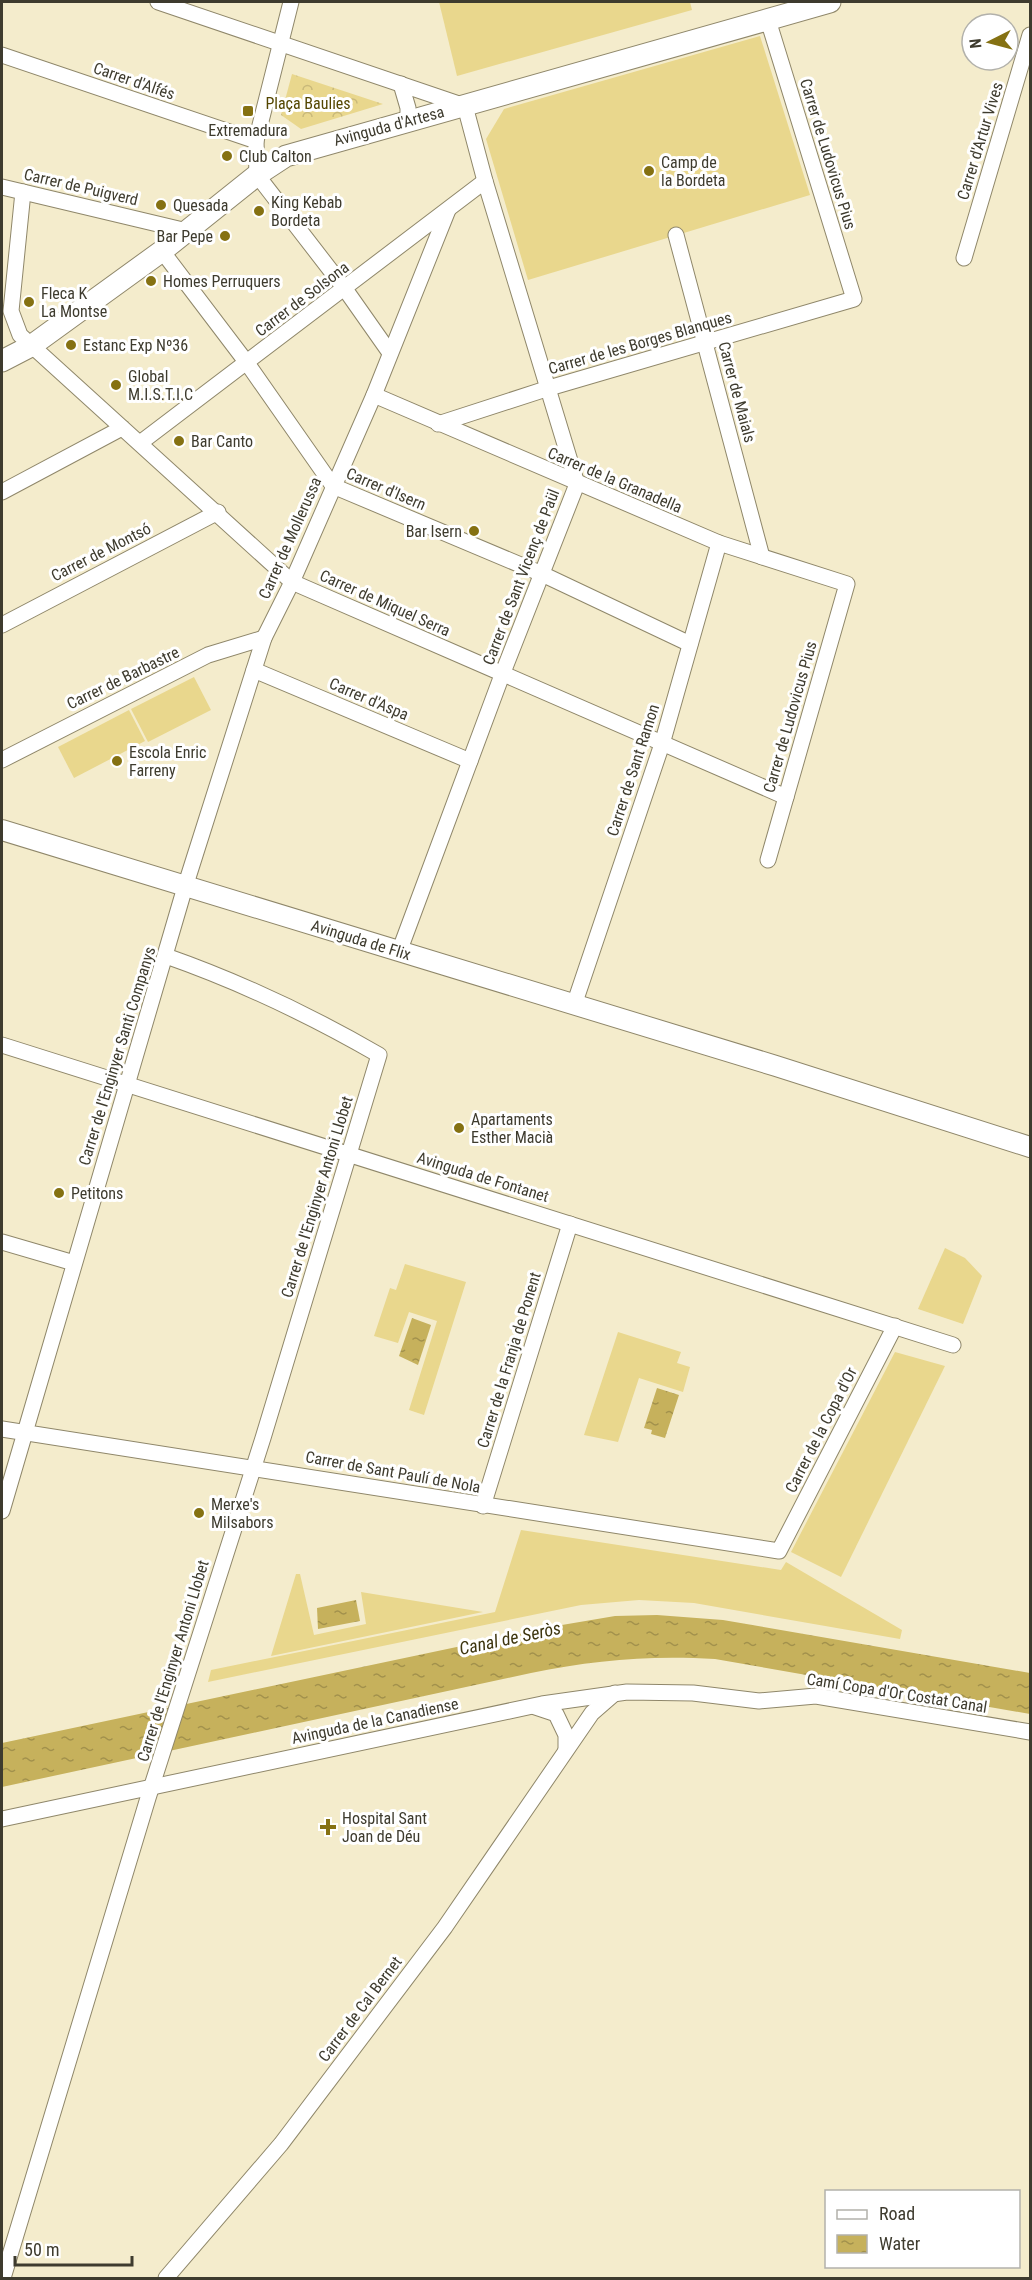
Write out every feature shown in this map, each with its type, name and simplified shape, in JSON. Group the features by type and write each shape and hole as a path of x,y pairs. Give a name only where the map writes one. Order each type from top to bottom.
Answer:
{"main road":[{"name":"Avinguda d'Artesa","path":"2,361 31,346 162,251 257,175 286,156 830,2"}],"street":[{"path":"158,2 465,106"},
{"path":"291,2 256,141 257,175 345,289 390,353"},
{"name":"Carrer de Ludovicus Pius","path":"768,20 854,299"},
{"name":"Carrer d'Artur Vives","path":"964,258 1030,35"},
{"name":"Carrer d'Alfés","path":"2,55 256,141"},
{"path":"401,84 408,108 408,121"},
{"name":"Carrer de Sant Vicenç de Paül","path":"399,952 502,675 577,484 484,181 465,106"},
{"name":"Carrer de Solsona","path":"140,443 484,181"},
{"name":"Carrer de Puigverd","path":"2,187 188,231"},
{"name":"Carrer de Miquel Serra","path":"23,192 11,311 20,335 218,512 292,582 786,797"},
{"name":"Carrer de Mollerussa","path":"185,887 264,638 292,582 374,395 448,210"},
{"name":"Carrer de Maials","path":"676,236 762,557"},
{"name":"Carrer d'Isern","path":"162,251 247,363 333,486 542,574 690,644"},
{"name":"Carrer de les Borges Blanques","path":"438,424 549,388 854,299"},
{"name":"Carrer de la Granadella","path":"374,395 718,543 847,584"},
{"path":"2,492 123,428"},
{"name":"Carrer de Montsó","path":"2,625 218,512"},
{"name":"Carrer de Sant Ramon","path":"574,1005 662,744 718,543"},
{"name":"Carrer de Ludovicus Pius","path":"768,860 847,584"},
{"name":"Carrer de Barbastre","path":"2,760 208,655 264,638"},
{"name":"Carrer d'Aspa","path":"254,670 470,761"},
{"name":"Avinguda de Flix","path":"2,830 1030,1147"},
{"name":"Carrer de l'Enginyer Santi Companys","path":"2,1511 185,887"},
{"name":"Carrer de l'Enginyer Antoni Llobet","path":"3,2278 152,1787 254,1466 380,1054 311,1015 166,956"},
{"name":"Avinguda de Fontanet","path":"2,1045 953,1345"},
{"name":"Carrer de la Franja de Ponent","path":"483,1506 570,1224"},
{"path":"2,1242 74,1263"},
{"name":"Carrer de la Copa d'Or","path":"778,1551 895,1326"},
{"name":"Carrer de Sant Paulí de Nola","path":"2,1429 254,1466 483,1506 778,1551"},
{"name":"Avinguda de la Canadiense","path":"2,1819 529,1706 615,1693 693,1693 759,1701"},
{"name":"Carrer de Cal Bernet","path":"166,2278 280,2144 445,1927 592,1713 615,1693"},
{"name":"Camí Copa d'Or Costat Canal","path":"759,1701 816,1696 1030,1732"},
{"path":"529,1706 556,1714 566,1735 567,1749"}],"green space":[{"path":"439,2 690,2 692,10 457,76"},
{"name":"Camp de la Bordeta","path":"760,36 810,195 528,280 486,139 504,109"},
{"name":"Plaça Baulies","path":"292,74 383,104 301,129 281,115"},
{"path":"194,677 211,710 148,742 131,709"},
{"path":"129,710 145,741 74,778 58,747"},
{"path":"945,1248 965,1258 982,1276 963,1324 918,1309"},
{"path":"405,1264 466,1282 424,1415 409,1410 437,1321 409,1312 398,1343 374,1336 390,1288 396,1290"},
{"path":"618,1332 681,1352 677,1363 690,1367 683,1392 639,1378 618,1442 584,1435"},
{"path":"895,1352 945,1366 841,1577 791,1552"},
{"path":"521,1530 781,1570 786,1562 902,1630 900,1639 694,1603 639,1600 581,1605 208,1682 211,1670 495,1612"},
{"path":"296,1574 300,1574 314,1635 366,1624 361,1592 483,1612 271,1656"}],"water":[{"path":"412,1318 431,1325 418,1365 399,1356"},
{"path":"657,1388 679,1395 665,1438 651,1434 652,1430 644,1428"},
{"path":"356,1600 360,1621 318,1629 317,1608"},
{"name":"Canal de Seròs","path":"657,1615 723,1620 1030,1673 1030,1714 715,1659 622,1660 531,1673 2,1787 2,1743 556,1626 615,1616"}],"place":[{"name":"Extremadura","path":"248,111"},
{"name":"Club Calton","path":"227,156"},
{"name":"Camp de la Bordeta","path":"649,171"},
{"name":"Quesada","path":"161,205"},
{"name":"King Kebab Bordeta","path":"259,211"},
{"name":"Bar Pepe","path":"225,236"},
{"name":"Homes Perruquers","path":"151,281"},
{"name":"Fleca K La Montse","path":"29,302"},
{"name":"Estanc Exp Nº36","path":"71,345"},
{"name":"Global M.I.S.T.I.C","path":"116,385"},
{"name":"Bar Canto","path":"179,441"},
{"name":"Bar Isern","path":"474,531"},
{"name":"Escola Enric Farreny","path":"117,761"},
{"name":"Apartaments Esther Macià","path":"459,1128"},
{"name":"Petitons","path":"59,1193"},
{"name":"Merxe's Milsabors","path":"199,1513"},
{"name":"Hospital Sant Joan de Déu","path":"328,1827"}]}
